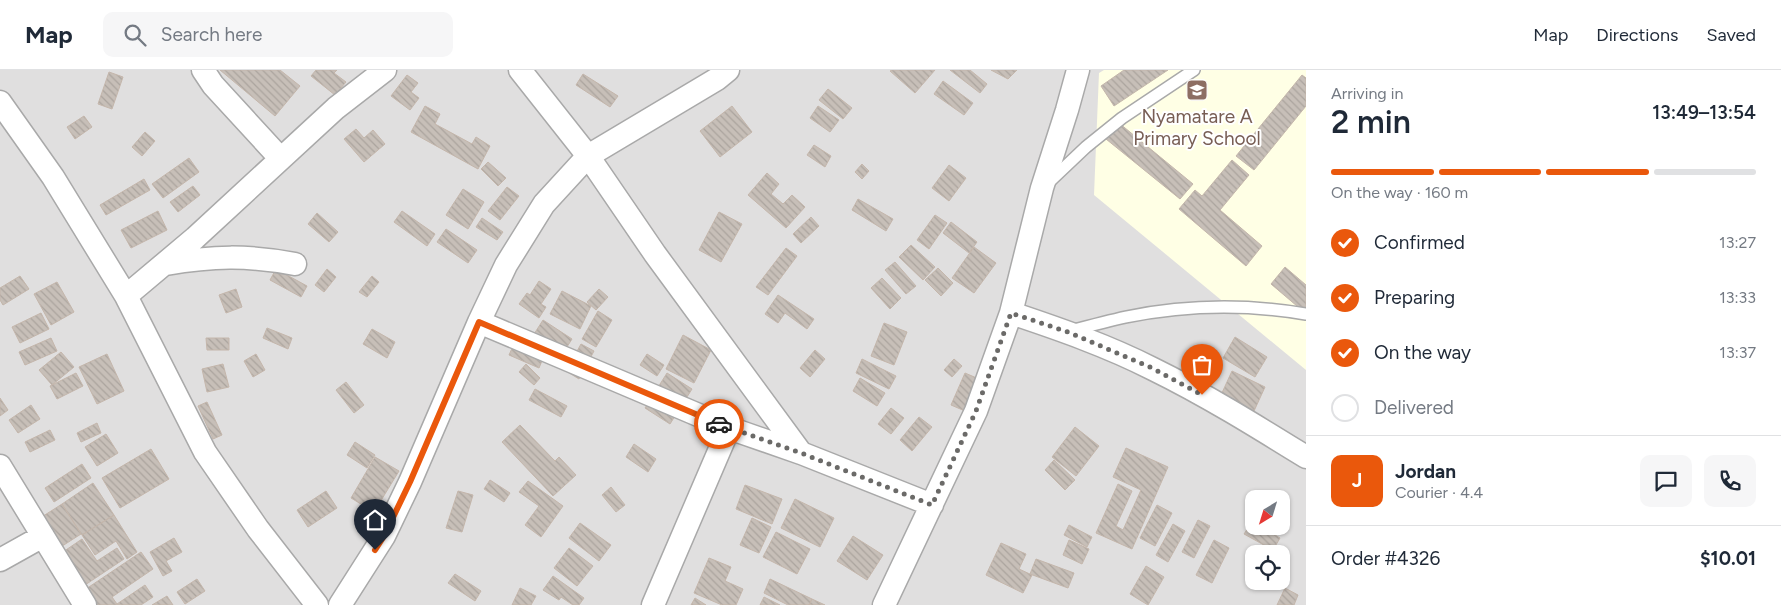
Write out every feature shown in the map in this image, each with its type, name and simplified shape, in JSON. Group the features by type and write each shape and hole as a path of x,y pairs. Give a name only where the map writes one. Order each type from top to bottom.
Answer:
{"street":[{"path":"203,70 213,85 280,158"},
{"path":"126,296 166,264 237,201 280,158 336,108 385,70"},
{"path":"520,70 588,156 655,254 801,453"},
{"path":"340,605 384,536 433,432 479,322 506,266 544,204 588,156 717,79 728,70"},
{"path":"884,605 976,411 1011,313 1042,188 1068,110 1078,70"},
{"path":"0,102 53,176 126,296 205,452 258,529 317,605"},
{"path":"166,264 192,259 228,256 264,258 294,264"},
{"path":"1011,313 1068,332 1152,368 1235,413 1306,457"},
{"path":"479,322 729,428 801,453 932,505"},
{"path":"653,605 729,428"},
{"path":"0,466 86,605"},
{"path":"0,560 43,536"}],"lane":[{"path":"1042,188 1086,147 1122,118 1194,70"},
{"path":"1068,332 1126,317 1187,308 1234,307 1306,314"}],"shaded area":[{"path":"0,70 1306,70 1306,605 0,605"},
{"path":"1104,70 1306,70 1306,370 1094,195 1099,73"}],"building":[{"path":"220,70 280,70 300,86 275,116"},
{"path":"316,70 337,70 334,73 346,82 335,95 311,76"},
{"path":"935,70 915,93 890,71"},
{"path":"950,70 970,70 987,84 980,93"},
{"path":"991,70 1017,70 1008,79"},
{"path":"1124,70 1168,70 1114,106 1101,86"},
{"path":"109,72 123,77 112,109 98,104"},
{"path":"583,74 618,96 610,107 576,85"},
{"path":"407,75 418,83 411,92 419,98 410,110 391,96"},
{"path":"1302,75 1306,78 1306,106 1254,170 1236,156"},
{"path":"943,81 973,103 964,115 934,94"},
{"path":"828,89 852,108 843,119 819,100"},
{"path":"425,106 440,114 435,124 472,144 476,137 490,146 478,169 411,132"},
{"path":"732,106 752,132 720,157 700,131"},
{"path":"818,106 839,120 830,132 810,118"},
{"path":"84,116 92,127 75,139 67,127"},
{"path":"1119,123 1193,184 1180,199 1106,139"},
{"path":"356,129 364,138 373,130 385,144 364,162 344,139"},
{"path":"145,132 155,141 142,156 132,147"},
{"path":"814,145 831,156 825,167 807,155"},
{"path":"189,158 199,172 163,198 152,184"},
{"path":"1232,160 1249,175 1220,210 1262,246 1246,266 1179,209 1195,190 1202,196"},
{"path":"488,162 506,178 498,186 481,169"},
{"path":"862,164 869,171 862,179 855,172"},
{"path":"949,165 966,178 949,201 932,188"},
{"path":"767,173 779,184 771,194 783,204 792,195 805,207 786,228 748,195"},
{"path":"144,179 150,190 106,215 100,205"},
{"path":"193,186 200,195 178,212 170,202"},
{"path":"507,187 519,196 500,220 488,211"},
{"path":"463,189 484,202 468,229 446,215"},
{"path":"858,199 893,219 886,231 852,210"},
{"path":"158,211 167,230 131,248 121,230"},
{"path":"402,211 435,234 427,246 394,222"},
{"path":"719,212 742,224 721,262 699,250"},
{"path":"317,213 338,232 329,242 308,224"},
{"path":"935,215 947,223 929,249 917,240"},
{"path":"811,217 819,226 801,243 793,234"},
{"path":"482,218 503,232 497,240 476,227"},
{"path":"951,222 977,242 969,253 943,233"},
{"path":"446,229 477,250 468,263 437,242"},
{"path":"911,245 935,267 923,280 899,257"},
{"path":"974,247 996,263 974,293 952,278"},
{"path":"786,248 797,256 768,295 756,287"},
{"path":"895,262 916,286 906,294 885,270"},
{"path":"1285,267 1306,285 1306,310 1304,312 1271,284"},
{"path":"938,268 953,283 941,296 925,280"},
{"path":"276,269 307,286 301,297 270,280"},
{"path":"327,269 336,277 324,292 315,285"},
{"path":"20,276 29,289 3,305 0,300 0,288"},
{"path":"372,276 379,282 367,297 359,292"},
{"path":"882,278 901,298 890,309 871,288"},
{"path":"539,281 551,289 541,304 546,307 539,318 519,304 527,293 530,295"},
{"path":"57,282 74,312 51,325 34,294"},
{"path":"236,289 242,307 226,313 219,295"},
{"path":"599,289 608,297 596,310 587,302"},
{"path":"562,291 591,306 580,329 550,314"},
{"path":"778,295 814,319 807,329 785,313 778,323 765,314"},
{"path":"598,311 612,320 596,347 582,339"},
{"path":"41,313 49,329 20,343 12,327"},
{"path":"543,320 572,339 558,361 529,342"},
{"path":"884,323 907,332 894,365 871,356"},
{"path":"267,328 292,338 288,349 263,338"},
{"path":"372,329 395,342 387,358 363,344"},
{"path":"683,335 711,350 694,383 666,369"},
{"path":"1235,337 1267,357 1255,377 1223,358"},
{"path":"51,338 57,351 25,365 19,352"},
{"path":"206,338 229,338 229,350 207,350"},
{"path":"514,344 544,356 539,368 509,355"},
{"path":"581,344 594,351 579,379 566,371"},
{"path":"815,350 825,359 810,377 800,368"},
{"path":"61,352 74,367 52,385 39,370"},
{"path":"107,354 124,391 97,404 79,367"},
{"path":"256,354 265,370 253,377 244,361"},
{"path":"647,354 664,365 657,376 640,365"},
{"path":"862,359 896,376 889,389 856,373"},
{"path":"954,359 962,366 952,377 944,370"},
{"path":"223,364 229,387 207,392 202,369"},
{"path":"526,364 540,378 534,385 519,372"},
{"path":"1232,371 1265,387 1254,411 1221,395"},
{"path":"76,373 83,386 57,399 50,386"},
{"path":"667,373 692,389 670,424 645,408"},
{"path":"965,373 979,379 965,411 951,405"},
{"path":"860,378 885,393 877,406 853,391"},
{"path":"346,382 364,405 354,413 336,390"},
{"path":"535,389 567,406 561,417 529,400"},
{"path":"0,398 8,410 0,416"},
{"path":"207,402 222,435 213,439 198,406"},
{"path":"31,405 40,419 18,433 9,420"},
{"path":"891,408 904,418 891,434 878,424"},
{"path":"919,417 932,427 912,451 900,440"},
{"path":"97,423 101,433 81,442 77,433"},
{"path":"520,425 555,461 559,457 576,475 553,496 502,442"},
{"path":"1075,427 1099,446 1076,476 1052,457"},
{"path":"50,430 55,440 30,452 25,442"},
{"path":"106,434 118,453 97,466 85,447"},
{"path":"355,442 375,455 367,468 347,455"},
{"path":"634,444 656,459 648,472 626,457"},
{"path":"1126,448 1168,467 1132,549 1096,533 1118,484 1132,491 1116,526 1123,530 1141,490 1113,477"},
{"path":"151,449 169,479 120,508 102,478"},
{"path":"375,457 399,471 374,512 351,498"},
{"path":"1054,460 1075,480 1065,490 1045,470"},
{"path":"82,464 91,478 54,502 45,488"},
{"path":"490,480 510,493 504,502 484,489"},
{"path":"528,481 563,506 541,537 525,525 539,506 519,492"},
{"path":"93,483 114,515 82,535 62,504"},
{"path":"745,485 782,499 772,524 736,509"},
{"path":"611,487 625,505 616,512 602,495"},
{"path":"326,491 337,508 308,527 297,510"},
{"path":"458,491 473,495 462,532 446,528"},
{"path":"795,499 834,518 820,547 781,528"},
{"path":"62,504 81,534 56,550 37,520"},
{"path":"1157,505 1172,513 1155,546 1140,538"},
{"path":"114,515 137,552 127,559 116,541 95,555 82,535"},
{"path":"752,518 771,527 759,553 740,545"},
{"path":"1198,520 1210,526 1194,558 1182,552"},
{"path":"580,523 611,545 599,561 569,538"},
{"path":"1173,524 1185,531 1168,562 1156,555"},
{"path":"1069,525 1092,537 1087,547 1064,535"},
{"path":"776,532 810,549 797,574 763,557"},
{"path":"1246,535 1275,535 1280,538 1276,545 1264,545"},
{"path":"853,536 883,555 867,580 837,561"},
{"path":"174,538 182,552 166,561 172,571 163,576 150,552"},
{"path":"82,539 97,561 117,548 124,559 82,587 60,554"},
{"path":"1069,540 1089,549 1082,564 1063,555"},
{"path":"1214,540 1229,548 1212,583 1196,575"},
{"path":"1001,543 1026,554 1019,569 1032,575 1023,593 986,575"},
{"path":"569,548 593,566 577,586 554,568"},
{"path":"141,552 153,569 112,597 117,604 145,585 153,597 141,605 88,605 80,593"},
{"path":"709,558 731,567 725,581 743,589 736,605 722,605 694,593"},
{"path":"1036,559 1074,573 1068,588 1030,574"},
{"path":"1146,566 1164,577 1148,605 1130,594"},
{"path":"455,574 481,591 475,601 448,583"},
{"path":"553,576 584,598 579,605 573,605 561,597 559,600 543,590"},
{"path":"197,579 205,591 185,604 177,592"},
{"path":"770,579 812,599 809,605 788,605 764,593"},
{"path":"520,588 536,596 531,605 512,605"},
{"path":"1284,590 1289,590 1298,595 1294,605 1277,605"},
{"path":"167,596 173,605 152,605"},
{"path":"764,597 780,605 760,605"},
{"path":"695,598 706,605 691,605"},
{"path":"812,599 825,605 809,605"}],"way so far":[{"path":"719,424 801,453 932,505 976,411 1011,313 1068,332 1152,368 1202,395"}],"place":[{"name":"Nyamatare A Primary School","path":"1197,90"}],"route":[{"path":"375,550 384,536 410,482 479,322 719,424"}]}
